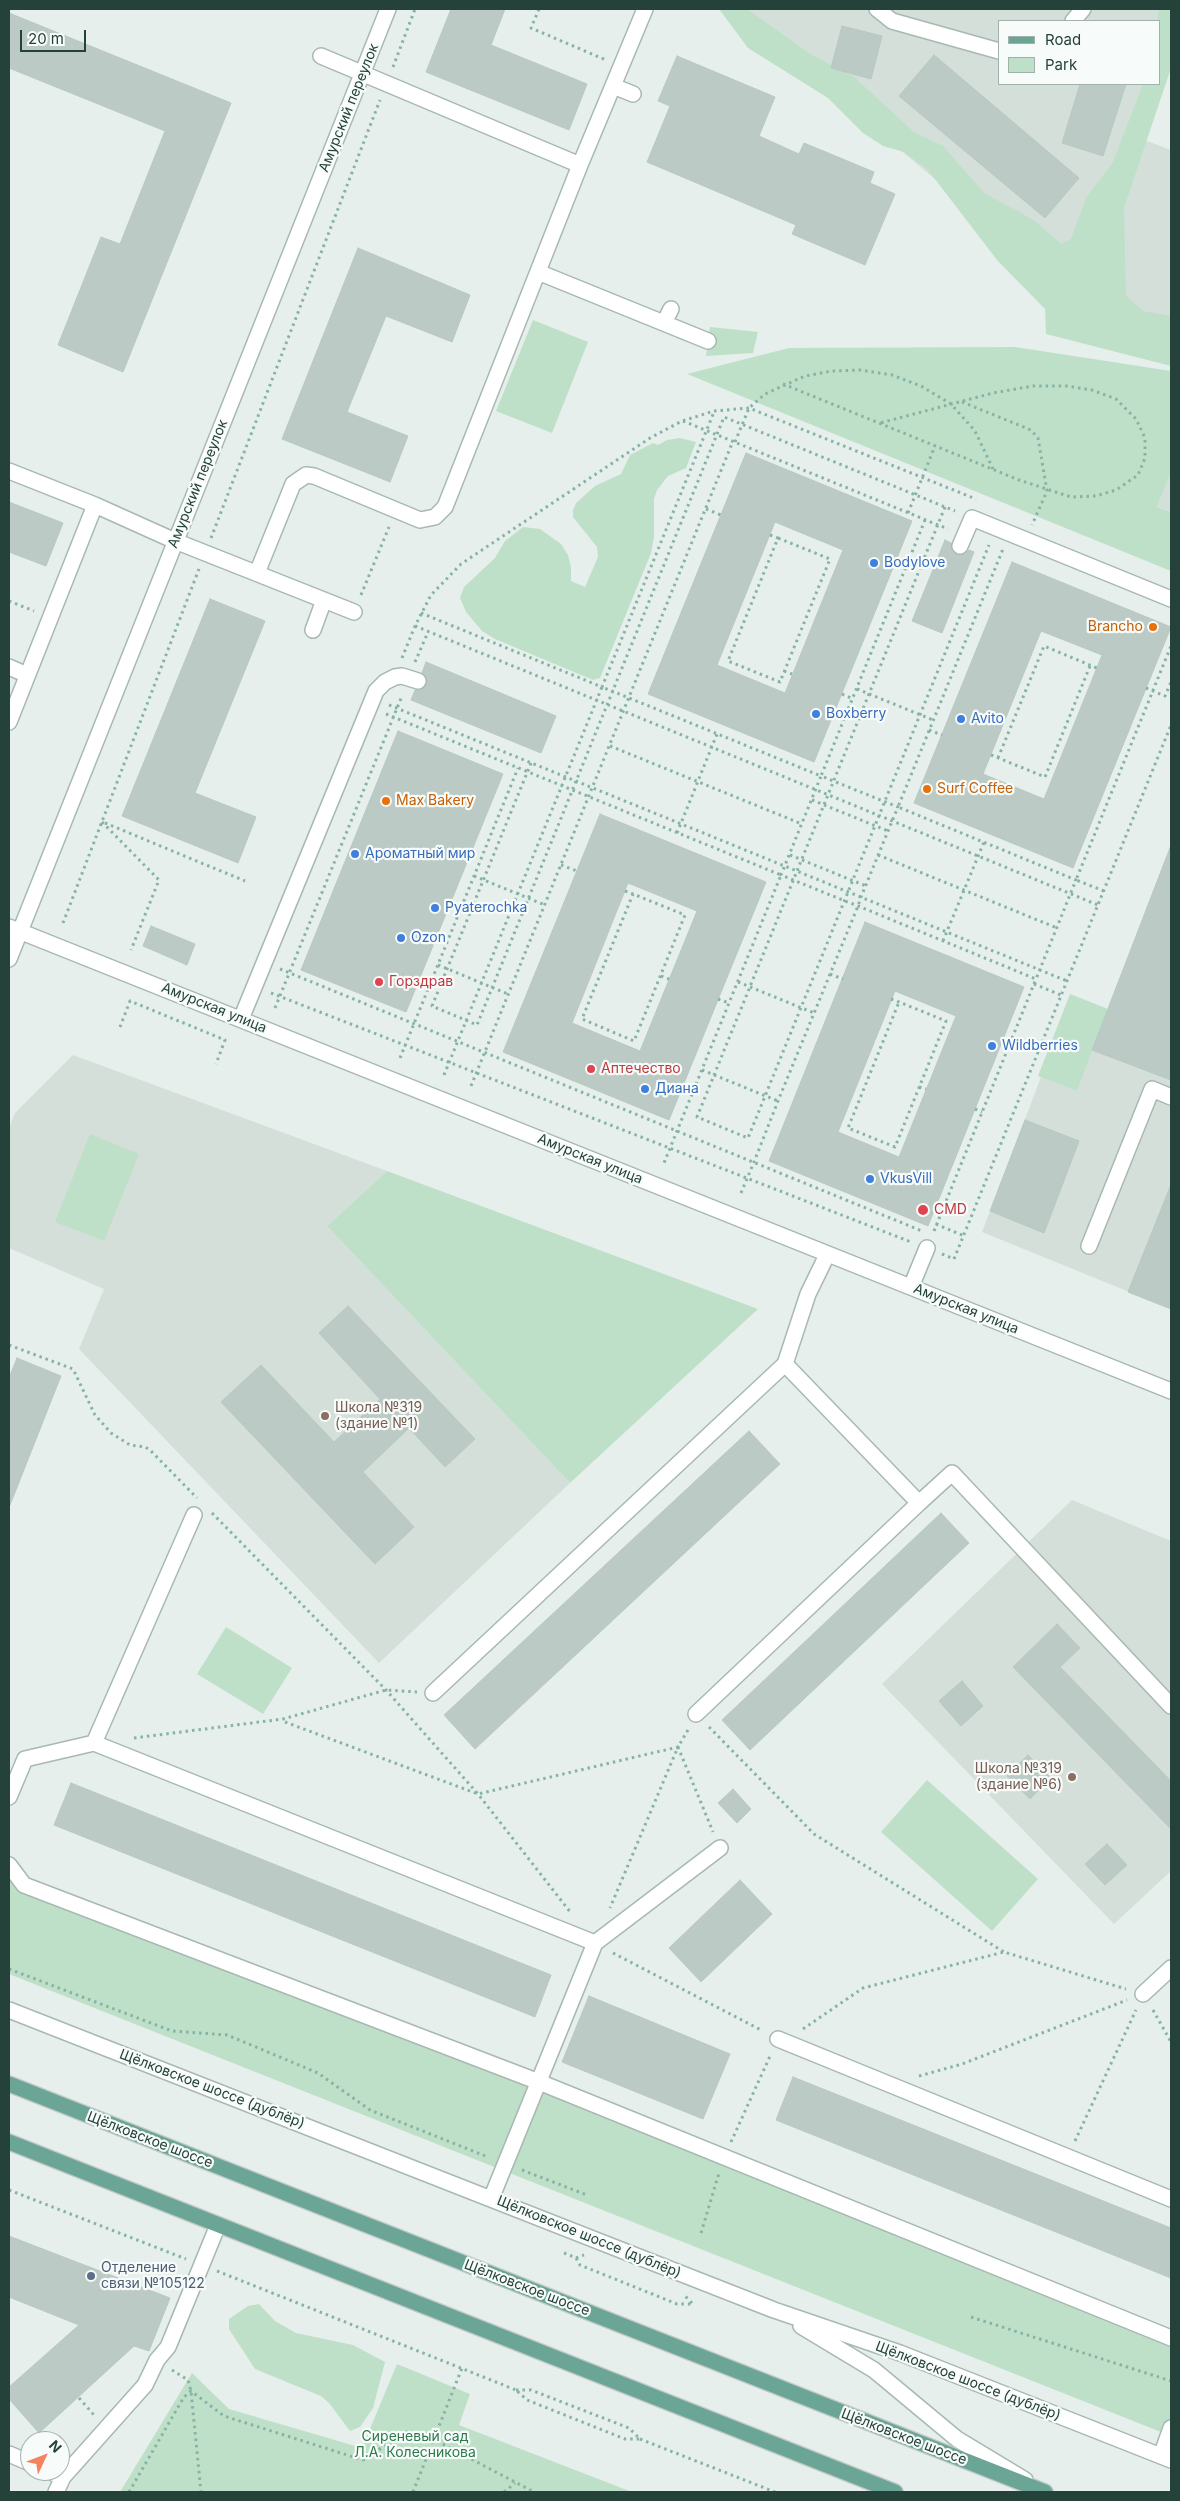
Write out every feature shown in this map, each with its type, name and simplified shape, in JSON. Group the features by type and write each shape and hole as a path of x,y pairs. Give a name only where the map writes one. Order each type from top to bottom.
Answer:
{"main road":[{"name":"Щёлковское шоссе","path":"9,2084 1046,2492"},
{"path":"9,2142 895,2492"}],"street":[{"name":"Амурский переулок","path":"9,959 14,929 176,541 388,9"},
{"path":"257,573 293,484 306,475 314,476 420,520 428,520 441,512 580,165 645,9"},
{"path":"877,9 892,21 998,51"},
{"path":"1074,20 1083,9"},
{"path":"321,56 580,165"},
{"path":"613,86 633,94"},
{"path":"538,272 708,341"},
{"path":"664,323 670,309"},
{"path":"9,471 95,505 176,541 354,612"},
{"path":"9,722 95,505"},
{"path":"962,541 972,518 1171,599"},
{"path":"314,630 324,600"},
{"path":"9,667 27,675"},
{"path":"241,1019 368,707 379,687 407,679"},
{"name":"Амурская улица","path":"14,929 827,1255 1171,1390"},
{"path":"1089,1246 1152,1089 1171,1096"},
{"path":"911,1287 929,1241"},
{"path":"432,1693 785,1364 808,1294 827,1255"},
{"path":"785,1364 919,1504"},
{"path":"696,1714 952,1474 1171,1706"},
{"path":"94,1743 199,1510"},
{"path":"9,1797 25,1759 94,1743 595,1943"},
{"path":"491,2199 595,1943 720,1848"},
{"path":"9,1865 24,1885 539,2082 1171,2338"},
{"path":"1143,1994 1171,1968"},
{"name":"Щёлковское шоссе (дублёр)","path":"9,2010 774,2310 900,2353 1166,2458"},
{"path":"778,2039 1171,2200"},
{"path":"70,2469 145,2385 157,2360 168,2347 218,2225"},
{"path":"774,2310 874,2370 957,2439 1046,2492"},
{"path":"1166,2458 1171,2428"}],"path":[{"path":"63,923 415,9"},
{"path":"539,9 531,28 621,67"},
{"path":"471,1086 749,408 765,394 783,384 805,376 832,370 860,370 892,376 921,386 951,404 975,431 994,470"},
{"path":"783,384 1047,491 1071,497 1096,496 1116,490 1138,475 1145,458 1145,438 1136,419 1116,399 1092,390 1067,386 1033,386 962,401 880,423"},
{"path":"962,401 1031,430 1040,444 1047,491 1026,540"},
{"path":"407,679 415,626 421,613 442,581 461,564 650,438 682,421 714,412 749,408 982,502"},
{"path":"444,1075 714,412"},
{"path":"531,763 432,1006 478,1025 724,417 972,518"},
{"path":"682,421 938,525 962,541"},
{"path":"908,513 935,446"},
{"path":"945,507 698,1117 748,1138 920,714 1003,531"},
{"path":"706,509 721,515"},
{"path":"1025,519 1043,526"},
{"path":"664,1163 926,520"},
{"path":"741,1194 933,720 1003,531"},
{"path":"770,535 778,538 830,559 780,682 728,661 778,538"},
{"path":"354,612 384,539"},
{"path":"9,601 50,617"},
{"path":"421,613 1104,891"},
{"path":"415,626 1098,904"},
{"path":"275,1008 397,708 407,679 428,632"},
{"path":"998,758 1044,646 1097,668"},
{"path":"929,1241 1171,646"},
{"path":"991,755 1045,777 1090,666"},
{"path":"784,671 792,674"},
{"path":"1146,688 1165,696 1171,682"},
{"path":"857,689 933,720"},
{"path":"842,694 853,699"},
{"path":"383,707 385,703 1067,981"},
{"path":"393,717 1036,979"},
{"path":"264,962 754,1162 929,1241 954,1259 1171,724"},
{"path":"929,730 942,735"},
{"path":"677,833 718,734"},
{"path":"610,746 802,824"},
{"path":"400,1058 518,768"},
{"path":"812,800 888,831"},
{"path":"102,822 245,881"},
{"path":"102,822 160,880 131,950"},
{"path":"944,941 984,842"},
{"path":"790,854 866,886"},
{"path":"878,855 1056,928"},
{"path":"561,864 577,871"},
{"path":"474,876 545,905"},
{"path":"625,891 633,894 685,915 634,1040 582,1019 633,894"},
{"path":"277,977 284,960"},
{"path":"438,965 508,994"},
{"path":"830,974 842,979"},
{"path":"661,976 669,979"},
{"path":"738,982 814,1013"},
{"path":"1034,984 1061,996"},
{"path":"274,985 270,993 449,1064 477,1073 747,1178 929,1241"},
{"path":"718,999 729,1003"},
{"path":"891,999 899,1002 946,1021 895,1147 848,1128 899,1002"},
{"path":"120,1026 130,1001 225,1040 216,1064"},
{"path":"702,1070 778,1101"},
{"path":"919,1087 926,1089"},
{"path":"975,1109 982,1112"},
{"path":"936,1224 964,1236"},
{"path":"9,1345 73,1369 95,1415 111,1433 130,1445 150,1450 199,1510"},
{"path":"211,1512 386,1690 478,1794 576,1920"},
{"path":"132,1738 284,1719 386,1690 432,1693"},
{"path":"778,2039 595,1943 678,1747 696,1714 814,1834 1004,1952 1143,1994 1171,2042"},
{"path":"285,1722 478,1794 678,1747"},
{"path":"678,1747 720,1848"},
{"path":"700,2233 724,2156 778,2039 803,2029 863,1988 1004,1952"},
{"path":"9,1969 172,2031 227,2035 318,2073 370,2110 587,2195"},
{"path":"890,2085 962,2064 1143,1994"},
{"path":"1067,2157 1143,1994"},
{"path":"9,2190 462,2368 516,2390 527,2400 625,2439 640,2438"},
{"path":"576,2258 580,2265 677,2304"},
{"path":"972,2317 1171,2381"},
{"path":"413,2492 462,2368"},
{"path":"188,2380 191,2391 201,2492"},
{"path":"516,2390 531,2390 596,2415 629,2428 640,2438 775,2492"},
{"path":"191,2391 224,2416 363,2460 406,2432 433,2439 534,2492"},
{"path":"129,2492 184,2397 191,2391"},
{"path":"504,2492 515,2483"}],"shaded area":[{"path":"732,9 1171,9 1160,20 998,20 998,85 1148,85 1131,135 1171,150 1171,331 1078,299"},
{"path":"1171,473 1171,512 1157,507"},
{"path":"1171,844 1171,1309 982,1232 1041,1077 1077,1090"},
{"name":"Школа №319 (здание №1)","path":"73,1055 387,1171 327,1226 570,1483 379,1663 79,1349 104,1289 9,1248 9,1128 15,1113"},
{"name":"Школа №319 (здание №6)","path":"1072,1500 1171,1541 1171,1871 1114,1924 882,1684"}],"green space":[{"path":"719,9 747,9 812,55 853,76 914,132 943,146 984,193 1034,220 1061,244 1071,239 1086,198 1113,162 1143,85 1160,85 1160,20 1157,20 1159,9 1171,9 1171,68 1124,208 1126,296 1143,311 1171,316 1171,366 1046,334 1045,309 997,260 928,170 904,152 883,146 863,133 828,98 748,48"},
{"path":"533,320 588,342 552,433 496,411"},
{"path":"710,327 758,332 753,353 706,356"},
{"path":"1015,347 1171,371 1171,473 1157,507 1171,512 1171,571 687,374 789,348"},
{"path":"680,438 696,442 686,468 668,476 657,490 654,499 654,537 651,553 600,678 593,680 495,639 482,631 466,612 460,598 464,587 495,558 505,541 523,527 540,529 561,544 568,555 571,567 571,581 585,587 598,557 597,547 573,517 576,503 595,486 621,474 630,455 653,443 658,445 667,440"},
{"path":"1070,994 1108,1009 1077,1091 1038,1076"},
{"path":"90,1134 139,1154 104,1241 55,1222"},
{"path":"387,1171 758,1309 570,1483 327,1226"},
{"path":"226,1627 292,1668 263,1714 197,1674"},
{"path":"927,1780 1038,1879 992,1931 881,1832"},
{"path":"9,1876 1171,2347 1171,2436 9,1974"},
{"path":"259,2304 275,2321 296,2333 353,2345 385,2362 373,2408 360,2427 350,2431 329,2403 321,2396 255,2369 229,2329 229,2319 248,2306"},
{"name":"Сиреневый сад Л.А. Колесникова","path":"397,2364 470,2394 459,2425 632,2492 120,2492 192,2373 229,2409 362,2448"}],"building":[{"path":"451,9 505,9 491,45 587,84 569,130 426,72"},
{"path":"9,13 231,103 123,372 58,345 101,237 120,244 165,131 9,68"},
{"path":"842,26 882,36 871,79 831,68"},
{"path":"934,55 1079,178 1045,218 899,96"},
{"path":"677,56 775,97 759,136 799,154 804,143 874,172 870,183 895,194 865,265 792,234 796,225 647,162 670,106 658,101"},
{"path":"1080,85 1126,85 1103,156 1062,143"},
{"path":"358,248 470,295 452,342 386,316 347,412 408,436 390,482 282,439"},
{"path":"746,453 912,521 814,762 648,694","holes":["775,522 843,550 785,693 717,665"]},
{"path":"9,502 63,523 46,566 9,552"},
{"path":"945,540 951,543 952,551 957,555 965,554 969,550 974,552 942,633 912,621"},
{"path":"1012,562 1171,627 1073,868 914,803","holes":["1041,631 1102,655 1044,799 983,774"]},
{"path":"210,599 265,621 195,793 256,817 238,863 122,816"},
{"path":"426,662 556,716 541,753 411,700 415,690 421,690 427,684 427,678 422,673"},
{"path":"398,731 503,774 406,1012 301,970"},
{"path":"600,814 766,882 669,1120 503,1052","holes":["628,883 697,911 640,1051 572,1023"]},
{"path":"1171,848 1171,1080 1092,1050"},
{"path":"865,922 1024,987 928,1226 769,1161","holes":["895,991 956,1016 899,1157 838,1132"]},
{"path":"151,926 195,944 187,965 143,946"},
{"path":"1025,1120 1079,1141 1044,1233 990,1211"},
{"path":"1171,1187 1171,1309 1128,1292"},
{"path":"348,1306 475,1439 445,1467 409,1428 363,1472 414,1527 375,1564 221,1402 261,1365 334,1442 380,1399 319,1333"},
{"path":"17,1358 61,1376 10,1505 9,1378"},
{"path":"749,1431 780,1464 475,1749 444,1715"},
{"path":"941,1513 969,1543 750,1750 722,1720"},
{"path":"1057,1624 1080,1648 1060,1667 1171,1781 1171,1829 1013,1667"},
{"path":"962,1681 983,1706 961,1726 939,1701"},
{"path":"1028,1755 1051,1778 1030,1799 1007,1776"},
{"path":"71,1783 551,1975 535,2017 54,1825"},
{"path":"733,1789 751,1809 737,1823 718,1803"},
{"path":"1107,1844 1127,1865 1105,1885 1085,1864"},
{"path":"740,1880 772,1914 701,1982 669,1948"},
{"path":"589,1996 730,2054 703,2119 562,2062"},
{"path":"793,2077 1171,2228 1171,2278 776,2120"},
{"path":"9,2236 170,2298 149,2351 134,2346 41,2431 37,2431 9,2399 9,2387 79,2325 9,2297"}],"place":[{"name":"Bodylove","path":"874,563"},
{"name":"Brancho","path":"1153,627"},
{"name":"Boxberry","path":"816,714"},
{"name":"Avito","path":"961,719"},
{"name":"Surf Coffee","path":"927,789"},
{"name":"Max Bakery","path":"386,801"},
{"name":"Ароматный мир","path":"355,854"},
{"name":"Pyaterochka","path":"435,908"},
{"name":"Ozon","path":"401,938"},
{"name":"Горздрав","path":"379,982"},
{"name":"Wildberries","path":"992,1046"},
{"name":"Аптечество","path":"591,1069"},
{"name":"Диана","path":"645,1089"},
{"name":"VkusVill","path":"870,1179"},
{"name":"CMD","path":"923,1210"},
{"name":"Школа №319 (здание №1)","path":"325,1416"},
{"name":"Школа №319 (здание №6)","path":"1072,1777"},
{"name":"Отделение связи №105122","path":"91,2276"}]}
